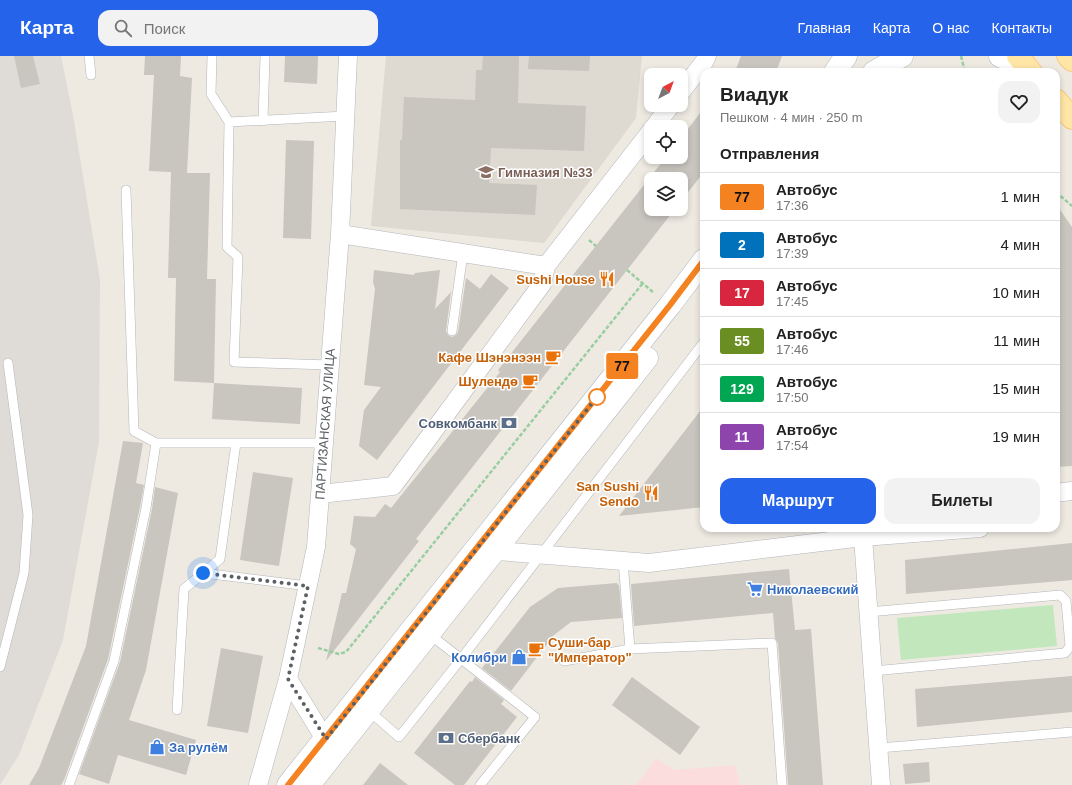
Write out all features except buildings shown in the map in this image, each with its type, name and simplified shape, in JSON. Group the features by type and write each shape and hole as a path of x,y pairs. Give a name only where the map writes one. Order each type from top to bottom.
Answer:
{"main road":[{"path":"838,68 846,56"},
{"path":"866,68 874,56"},
{"path":"881,68 902,56"},
{"path":"1000,56 1020,68"},
{"path":"1018,56 1028,68"},
{"path":"1068,56 1072,60"},
{"path":"1060,104 1072,118"},
{"path":"309,785 362,706 485,550 700,265"},
{"path":"485,550 619,394 700,287"},
{"path":"288,785 326,739 362,706"}],"street":[{"name":"ПАРТИЗАНСКАЯ УЛИЦА","path":"258,785 288,679 316,547 340,234 348,56"},
{"path":"688,83 707,56"},
{"path":"659,120 666,112"},
{"path":"320,494 393,486 542,284 546,266 644,140"},
{"path":"340,234 546,266"},
{"path":"1060,492 1072,491"},
{"path":"485,550 649,562 851,535 906,532"},
{"path":"851,535 868,612 881,785"},
{"path":"288,679 326,739"}],"lane":[{"path":"89,56 90,75"},
{"path":"212,56 211,94 229,122 227,248 238,257 234,362 330,365"},
{"path":"263,120 265,56"},
{"path":"229,122 345,116"},
{"path":"126,190 134,431 156,443 324,443"},
{"path":"452,331 464,253"},
{"path":"362,706 399,738 542,555 700,347"},
{"path":"0,667 24,573 28,515 8,363"},
{"path":"69,785 114,661 146,508 156,443"},
{"path":"177,710 184,589 220,559 236,443"},
{"path":"623,561 630,649"},
{"path":"203,573 308,586"},
{"path":"868,612 1060,595 1066,601 1070,646 1065,653 873,670"},
{"path":"423,629 535,717 480,785"},
{"path":"564,661 630,649 772,643 782,785"},
{"path":"879,748 1072,732"}],"path":[{"path":"961,56 964,68"},
{"path":"1060,196 1072,206"},
{"path":"318,648 339,654 346,652 643,283"}],"shaded area":[{"path":"0,56 61,56 73,115 100,280 99,442 63,640 19,755 0,785"},
{"name":"Гимназия №33","path":"386,56 642,56 636,118 544,243 371,226"},
{"path":"656,758 674,770 735,765 740,785 636,785"}],"green space":[{"path":"1053,605 1057,646 901,660 897,618"}],"bus line":[{"name":"77","path":"288,785 326,739 700,265"}],"place":[{"name":"Гимназия №33","path":"486,172"},
{"name":"Sushi House","path":"607,279"},
{"name":"Кафе Шэнэнээн","path":"553,357"},
{"name":"Шулендө","path":"530,381"},
{"name":"Совкомбанк","path":"509,423"},
{"name":"San Sushi Sendo","path":"651,493"},
{"name":"Николаевский","path":"755,589"},
{"name":"Суши-бар \"Император\"","path":"536,649"},
{"name":"Колибри","path":"519,657"},
{"name":"Сбербанк","path":"446,738"},
{"name":"За рулём","path":"157,747"}],"route":[{"path":"203,573 308,586 288,679 326,739 597,397"}]}
